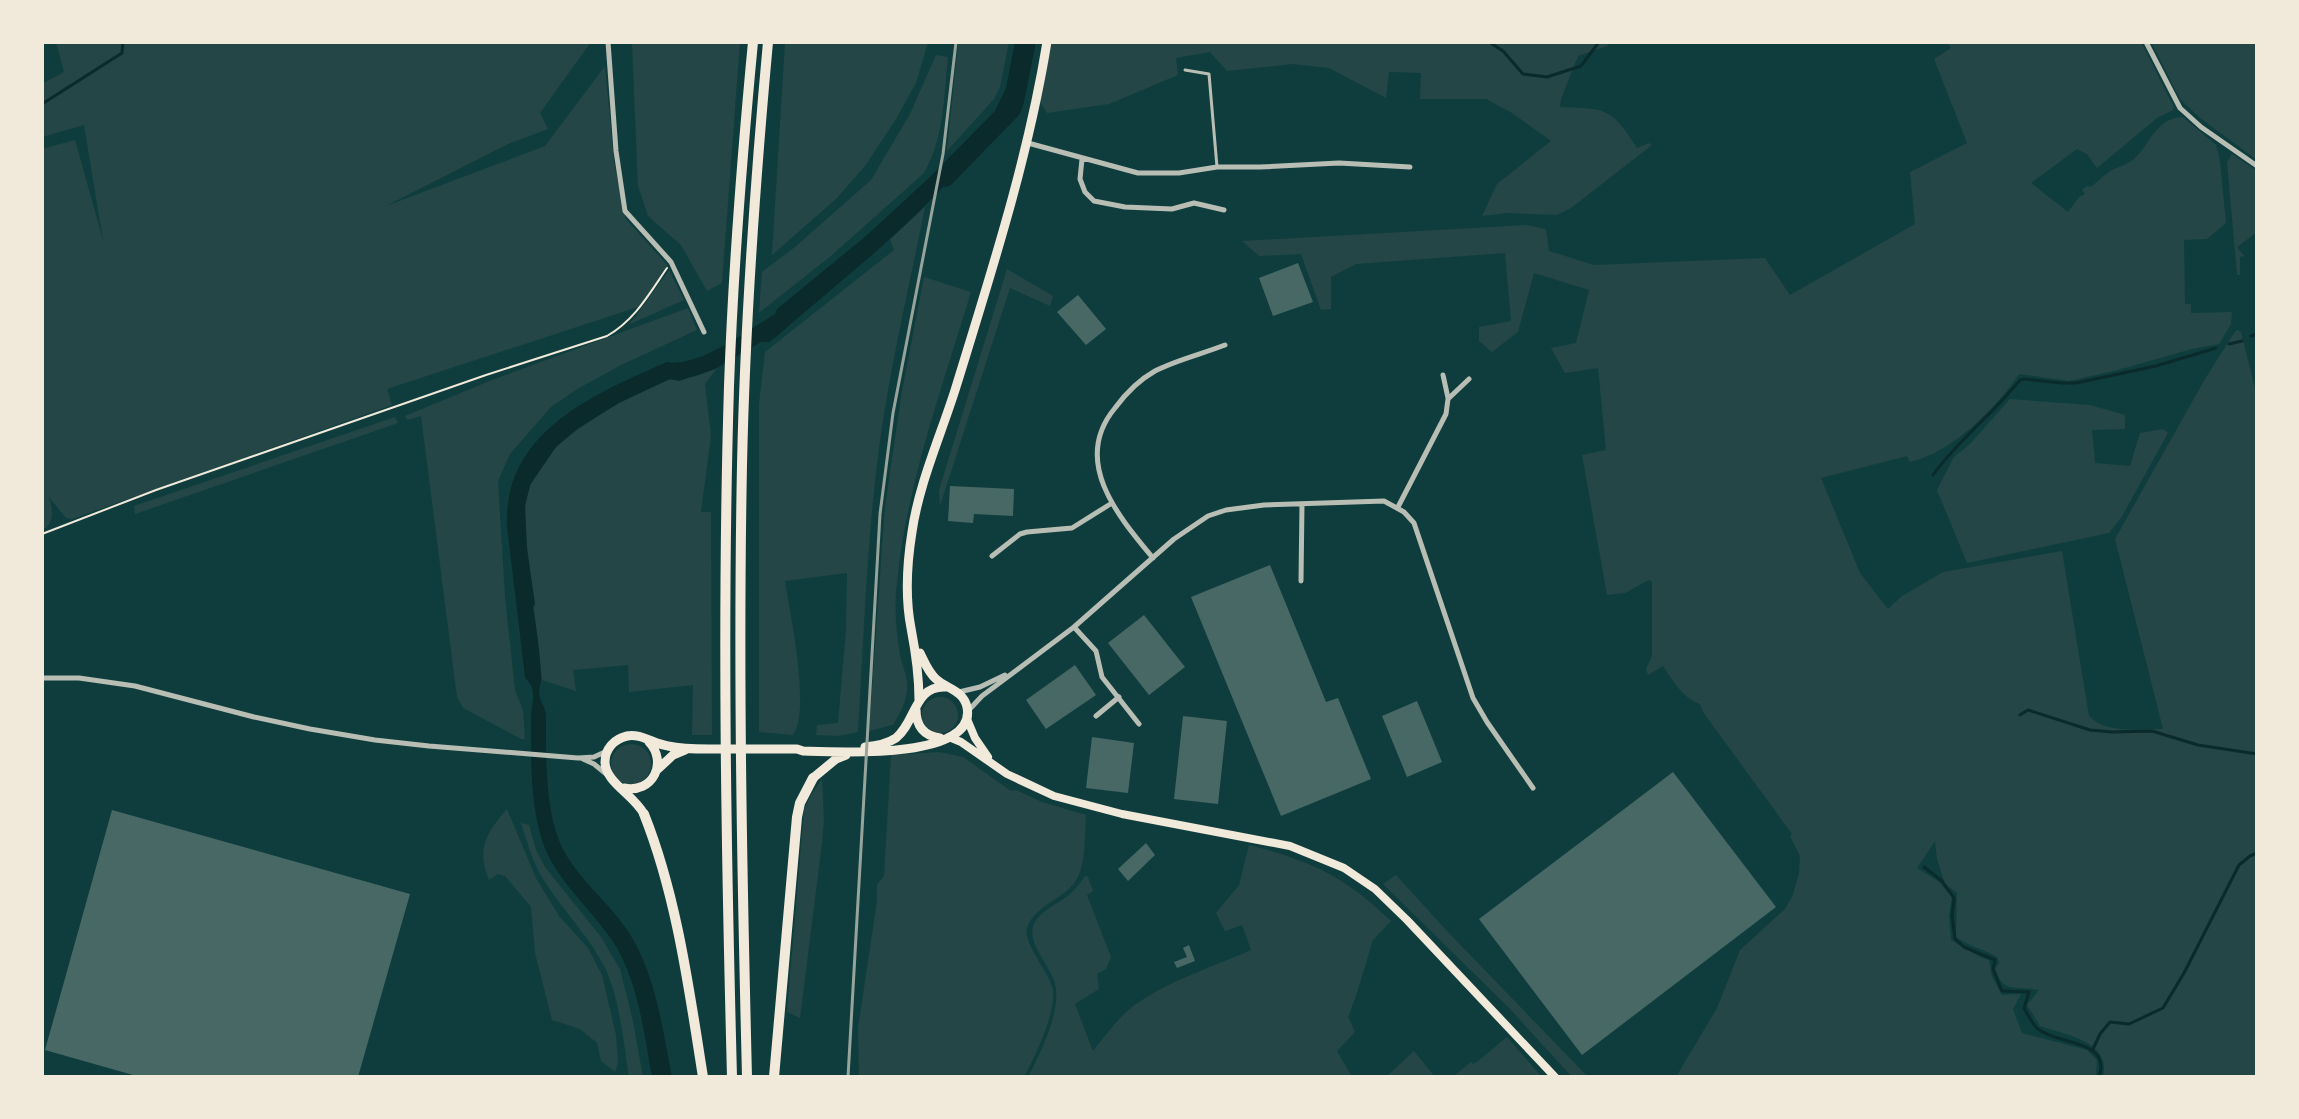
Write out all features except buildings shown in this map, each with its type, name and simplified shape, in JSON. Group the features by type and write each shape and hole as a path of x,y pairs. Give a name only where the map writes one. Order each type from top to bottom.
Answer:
{"highway":[{"path":"732,1077 725,549 735,256 753,42"},
{"path":"747,1077 741,691 742,495 751,253 768,42"},
{"path":"946,738 935,738 923,731 916,717 920,680 908,583 910,546 916,507 990,277 1027,142 1047,42"},
{"path":"703,1077 660,853 639,804 610,777 605,763 608,750 614,742 626,736 639,736 663,746 688,749 853,751 925,745 946,738 963,727 967,715 963,698 927,670 913,635"},
{"path":"889,747 902,732 924,693 932,688 954,690"},
{"path":"646,739 657,752 658,769"},
{"path":"621,787 639,788 647,784 673,755 688,749"},
{"path":"774,1077 800,803 813,778 836,759 853,751"}],"main road":[{"path":"967,715 975,738 991,761"},
{"path":"946,738 961,742 1022,782 1074,802 1290,846 1344,868 1375,889 1407,920 1555,1077"}],"street":[{"path":"608,42 616,151 625,211 671,262 703,330"},
{"path":"2146,42 2180,108 2201,127 2257,166"},
{"path":"1027,142 1138,173 1339,163 1410,167"},
{"path":"1082,159 1080,179 1085,192 1094,201 1125,207 1172,209 1194,203 1224,210"},
{"path":"1153,558 1122,521 1104,489 1097,467 1103,421 1129,390 1156,371 1225,345"},
{"path":"1398,507 1446,414 1448,399 1443,375"},
{"path":"1448,399 1469,379"},
{"path":"967,715 982,696 1074,627 1153,558 1208,516 1226,510 1264,505 1384,501 1398,507 1414,523 1473,698 1533,788"},
{"path":"992,556 1020,534 1072,528 1112,503"},
{"path":"1301,581 1302,504"},
{"path":"1074,627 1096,651 1102,677 1139,724"},
{"path":"954,690 980,687 1014,672"},
{"path":"42,678 79,678 132,686 268,720 375,740 578,758 594,757 608,750"},
{"path":"1096,716 1119,697"},
{"path":"578,758 594,764 610,777"}],"lane":[{"path":"1185,70 1209,74 1217,167"}],"path":[{"path":"44,534 246,459 607,336 633,317 671,262"}],"shaded area":[{"path":"56,42 591,42 540,113 548,129 508,144 386,206 545,146 605,66 614,162 626,219 668,266 641,306 387,389 392,405 72,519 66,518 49,497 52,517 46,528 42,529 42,149 75,140 103,240 84,125 42,137 42,84 64,72"},
{"path":"632,42 740,42 722,283 707,291 681,245 648,216 638,186"},
{"path":"785,42 928,42 916,83 865,166 836,199 772,255"},
{"path":"958,42 1009,42 1000,87 994,99 947,151"},
{"path":"1015,42 1036,42 1020,114 950,186 943,187 883,245 769,342 761,342 715,369 679,381 670,379 619,403 577,429 556,447 530,485 525,506 527,549 540,658 539,693 546,713 547,775 552,818 569,860 628,931 652,983 672,1077 652,1077 640,1011 624,963 607,933 553,865 540,833 532,776 533,691 525,677 507,526 510,493 520,465 537,441 558,421 583,403 639,374 667,362 680,362 708,354 737,338 775,314 777,309 866,236 995,111 1006,88"},
{"path":"1052,42 1610,42 1607,46 1578,56 1560,107 1588,108 1606,113 1621,125 1637,148 1649,143 1652,145 1571,208 1557,215 1508,213 1482,216 1497,184 1551,141 1486,99 1420,99 1421,73 1389,72 1386,98 1329,68 1293,64 1227,71 1210,52 1176,58 1178,75 1109,104 1047,113 1040,102"},
{"path":"1947,42 2141,42 2174,106 2173,110 2157,118 2097,168 2087,154 2077,149 2031,183 2068,212 2085,194 2082,190 2133,160 2166,122 2183,117 2216,145 2226,223 2207,239 2184,240 2185,304 2191,304 2191,313 2232,312 2231,324 2219,344 2118,370 2069,381 2019,374 1985,415 1942,449 1910,462 1907,456 1821,478 1860,573 1888,609 1902,596 1943,572 2062,551 2089,716 2104,726 2114,728 2163,729 2115,539 2205,379 2234,333 2237,330 2241,332 2257,396 2257,1077 2103,1077 2104,1065 2094,1047 2040,1026 2027,1005 2039,990 2002,983 1995,969 1999,963 1997,957 1956,937 1957,893 1945,884 1935,841 1917,868 1938,881 1952,897 1949,916 1951,940 1989,960 1992,977 2002,995 2021,994 2013,1009 2022,1033 2087,1050 2097,1060 2096,1076 1676,1077 1717,1008 1740,950 1785,909 1792,897 1799,874 1800,856 1790,836 1792,834 1700,704 1683,693 1663,666 1648,675 1646,669 1652,656 1652,582 1649,580 1625,593 1607,595 1582,455 1606,450 1598,368 1565,373 1551,348 1576,343 1589,290 1534,273 1518,332 1492,352 1479,341 1479,327 1511,321 1505,253 1356,264 1331,277 1331,309 1321,310 1301,254 1259,256 1242,241 1526,225 1546,229 1549,251 1594,265 1765,258 1790,295 1915,224 1910,172 1967,143 1934,59 1951,48"},
{"path":"2151,42 2257,42 2257,160 2200,118 2180,99"},
{"path":"936,55 948,57 944,102 936,146 924,173 832,255 759,313 762,272 871,180 910,114"},
{"path":"2232,154 2257,171 2257,232 2237,247 2244,256 2240,257 2240,275 2237,275 2227,162"},
{"path":"925,207 890,377 876,471 858,732 838,736 816,735 817,725 838,723 846,630 847,573 785,581 798,661 798,723 793,735 759,732 759,404 765,352 894,250 890,239"},
{"path":"1007,269 1053,296 1050,306 1010,288 940,506 939,490"},
{"path":"669,270 684,300 628,325 636,316"},
{"path":"924,277 971,292 917,472 902,545 896,610 901,659 907,681 906,696 893,725 869,731 885,506 902,391"},
{"path":"688,308 697,330 621,365 551,407 510,454 498,481 505,597 515,690 523,710 525,739 521,739 463,708 457,697 421,416 407,420 405,416 492,380"},
{"path":"717,368 705,384 711,436 701,512 711,512 712,735 692,735 693,685 629,692 628,665 573,670 576,691 542,680 524,518 532,481 540,466 576,431 645,389"},
{"path":"2010,399 2090,405 2125,415 2125,429 2092,430 2095,463 2130,466 2140,433 2163,429 2168,433 2121,518 2109,533 1967,563 1937,490 1954,457 1970,444"},
{"path":"395,417 398,423 135,514 134,506"},
{"path":"940,697 953,702 958,715 953,728 940,733 927,728 922,715 927,702"},
{"path":"631,744 645,750 651,764 645,778 631,784 617,778 611,764 617,750"},
{"path":"939,752 963,757 1011,791 1016,790 1042,802 1086,815 1079,875 1069,888 1036,914 1027,928 1029,942 1051,983 1053,1000 1044,1035 1024,1077 859,1077 858,1028 877,885 884,876 891,755"},
{"path":"822,779 822,843 800,1018 787,1012 804,810"},
{"path":"507,809 536,878 559,916 588,948 602,975 616,1035 618,1063 615,1072 601,1061 597,1043 580,1029 552,1020 535,953 531,907 505,876 498,874 489,880 483,859 485,842"},
{"path":"521,823 529,825 545,867 601,937 620,969 643,1077 629,1077 617,1006 605,968 538,870"},
{"path":"1249,845 1291,857 1326,872 1358,892 1391,921 1373,940 1348,1017 1355,1032 1337,1051 1352,1077 1028,1077 1049,1032 1056,995 1053,977 1032,934 1039,917 1069,895 1085,876 1088,877 1093,891 1087,895 1111,957 1106,969 1097,974 1099,989 1075,1004 1093,1051 1118,1020 1149,995 1251,950 1242,925 1225,931 1216,913 1239,885"},
{"path":"1396,875 1588,1077 1572,1077 1509,1008 1383,884"},
{"path":"1507,1037 1542,1077 1453,1077 1471,1062 1477,1062"},
{"path":"1414,1051 1435,1077 1386,1077"}],"waterway":[{"path":"42,104 122,53 123,42"},
{"path":"1489,42 1503,51 1523,74 1547,77 1581,66 1599,42"},
{"path":"2251,336 2257,334"},
{"path":"2229,344 2242,341"},
{"path":"1933,475 2020,380 2076,383 2156,366 2216,348"},
{"path":"2020,715 2028,710 2090,730 2152,731 2198,745 2257,754"},
{"path":"2093,1049 2110,1022 2129,1024 2163,1008 2239,865 2257,853"},
{"path":"1924,867 1942,881 1954,898 1952,915 1955,939 1964,947 1995,960 1993,969 2002,991 2029,992 2024,1008 2038,1029 2090,1049 2098,1056 2101,1065 2099,1077"}],"railway":[{"path":"848,1077 880,514 893,413 943,154 956,42"}]}
